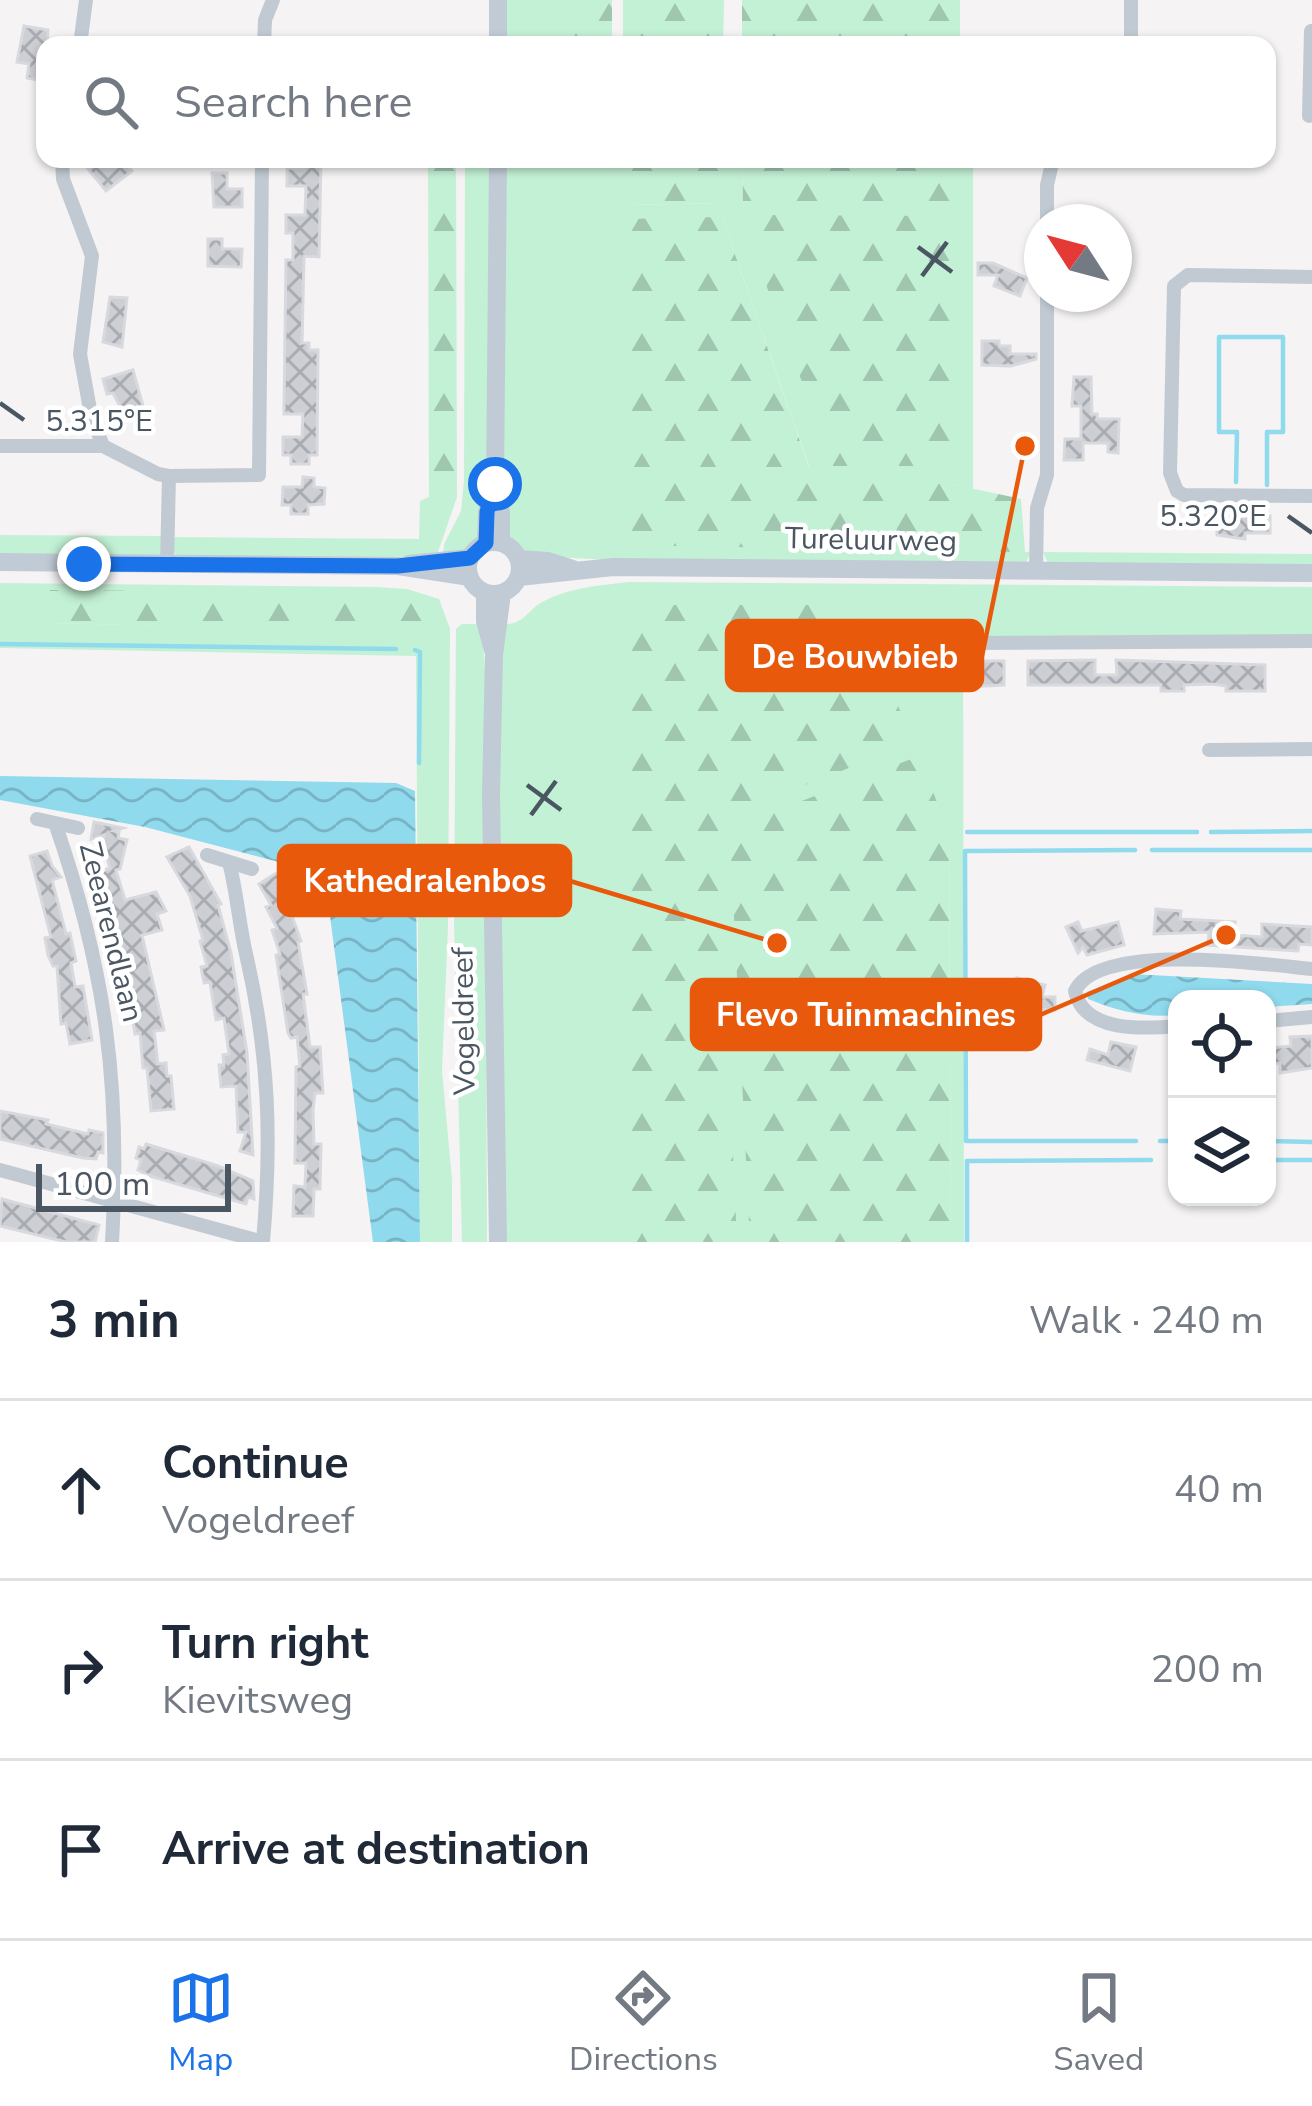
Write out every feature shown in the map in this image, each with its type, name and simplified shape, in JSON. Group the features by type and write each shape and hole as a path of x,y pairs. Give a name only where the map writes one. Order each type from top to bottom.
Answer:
{"street":[{"path":"81,36 86,0"},
{"path":"264,36 273,0"},
{"path":"498,0 498,36"},
{"path":"1131,0 1131,36"},
{"path":"1309,116 1311,32"},
{"path":"62,168 92,256 80,354 91,415 104,446"},
{"path":"0,446 104,446 158,474 259,475 262,168"},
{"path":"0,562 470,567 494,543 501,512 495,484 497,168"},
{"path":"1047,204 1051,168"},
{"path":"1312,277 1188,275 1174,286 1170,473 1177,491 1184,495 1312,496"},
{"path":"1036,572 1037,508 1047,475 1047,312"},
{"path":"167,565 169,476"},
{"path":"470,567 493,593 519,568 494,543"},
{"name":"Tureluurweg","path":"519,568 548,561 573,569 1312,573"},
{"name":"Vogeldreef","path":"493,593 492,972 498,1242"},
{"path":"972,643 1312,641"},
{"path":"1209,750 1312,749"},
{"name":"Zeearendlaan","path":"37,819 78,828"},
{"name":"Zeearendlaan","path":"55,823 101,980 116,1114 112,1242"},
{"path":"208,855 251,869"},
{"path":"0,1171 115,1198 263,1242 270,1159 266,1058 229,862"},
{"path":"1168,1027 1103,1022 1084,1011 1076,991 1091,972 1143,960 1312,969"},
{"path":"1276,1020 1312,1017"}],"green space":[{"path":"505,0 563,0 563,36 505,36"},
{"path":"563,0 612,0 612,36 563,36"},
{"path":"623,0 724,0 723,36 623,36"},
{"path":"742,0 960,0 960,36 742,36"},
{"path":"428,168 456,168 457,497 429,497"},
{"path":"465,168 490,168 487,472 478,538 463,551 443,555 461,511"},
{"path":"504,168 622,168 624,205 722,203 723,168 742,168 743,202 959,197 959,168 973,168 973,489 951,484 621,544 1031,552 1026,562 632,561 531,556 509,537 502,439","holes":["722,217 809,466 621,466"]},
{"path":"622,168 723,168 723,203 623,205"},
{"path":"742,168 959,168 956,201 743,203"},
{"path":"744,215 950,216 956,250 953,466 833,466"},
{"path":"722,217 809,467 621,467 625,219"},
{"path":"622,480 951,484 1021,499 1025,552 621,545"},
{"path":"457,497 437,555 376,560 181,560 173,551 173,537 419,539 420,501"},
{"path":"0,535 162,536 163,551 155,559 0,557"},
{"path":"1043,552 1312,554 1312,565 1048,563"},
{"path":"628,582 1312,587 1312,636 963,637 964,1242 951,1242 949,833 946,1242 504,1242 498,893 500,674 505,624 517,622 539,604 565,593"},
{"path":"0,583 375,587 407,589 439,599 450,629 442,1071 452,1180 452,1242 420,1242 416,656 0,648","holes":["50,591 423,604 424,632 51,623"]},
{"path":"50,590 386,593 424,604 424,633 50,623"},
{"path":"623,605 858,605 913,743 718,819 737,1242 627,1242 621,971"},
{"path":"462,624 482,624 485,670 487,1242 462,1242 454,924 456,629"},
{"path":"919,756 949,833 951,1242 750,1242 730,835 734,827"}],"water":[{"path":"0,776 396,783 415,791 420,1242 373,1242 328,901 311,874 145,827 0,800"},
{"path":"1133,974 1312,984 1312,1004 1276,1006 1276,990 1168,990 1168,1015 1154,1015 1088,999 1087,992"}],"building":[{"path":"24,26 48,30 48,36 36,36 36,80 27,78 29,64 17,62"},
{"path":"130,168 132,171 106,191 88,169"},
{"path":"287,168 321,168 319,257 304,256 302,343 309,343 309,350 318,350 317,455 309,455 309,464 291,464 291,455 283,455 283,437 302,437 303,414 284,414 286,260 293,260 293,233 286,233 286,215 305,215 306,186 287,186"},
{"path":"212,173 227,173 227,189 242,189 242,207 214,207"},
{"path":"208,239 222,239 222,249 242,249 241,267 208,266"},
{"path":"978,263 993,263 1024,277 1024,286 1020,296 994,286 998,275 978,275"},
{"path":"110,297 127,298 122,347 103,342"},
{"path":"982,341 999,341 999,346 1010,346 1010,354 1036,354 1036,359 1011,366 982,365"},
{"path":"133,370 143,406 122,410 113,393 107,394 103,379"},
{"path":"1074,377 1091,377 1092,414 1097,419 1119,419 1118,453 1108,452 1108,443 1083,443 1083,460 1064,460 1065,439 1081,439 1081,406 1072,406"},
{"path":"303,477 314,478 314,487 325,488 324,504 308,505 308,514 291,514 291,505 282,505 283,487 302,487"},
{"path":"1270,516 1270,533 1245,533 1245,539 1217,535 1217,517"},
{"path":"1095,660 1095,675 1117,675 1116,660 1265,665 1265,691 1226,691 1226,686 1212,684 1184,685 1184,691 1161,691 1161,685 1028,685 1028,661"},
{"path":"979,661 1004,661 1004,685 964,687 964,676 979,676"},
{"path":"94,822 123,828 114,831 127,840 116,870 125,900 156,892 166,911 157,914 162,930 142,935 164,1030 154,1031 158,1064 166,1063 167,1076 171,1076 174,1109 151,1111 140,1033 135,1034 126,973 99,872 110,868 105,851 100,850 104,835 91,839"},
{"path":"189,847 221,904 247,1053 253,1155 240,1151 246,1132 238,1132 236,1086 221,1087 219,1065 224,1065 223,1055 229,1054 224,1018 216,1020 210,982 204,983 203,940 190,896 167,857"},
{"path":"47,851 61,877 52,880 66,934 70,933 75,987 83,986 92,1040 70,1044 66,1023 61,1024 57,966 48,955 45,938 51,937 30,856"},
{"path":"280,871 298,913 292,916 301,941 310,1047 320,1047 323,1093 315,1093 313,1110 314,1144 321,1144 320,1189 314,1189 313,1216 293,1216 294,1186 305,1187 306,1163 295,1163 296,1067 300,1066 297,1037 288,1033 276,955 280,954 272,930 277,928 259,884"},
{"path":"1156,909 1181,911 1180,919 1235,922 1234,935 1262,937 1262,924 1312,927 1312,945 1299,944 1298,951 1208,945 1209,932 1154,934"},
{"path":"1078,922 1082,931 1118,922 1124,945 1087,955 1083,947 1078,953 1066,927"},
{"path":"1017,978 1045,985 1042,997 1055,997 1055,1010 1017,1009"},
{"path":"1312,1036 1312,1068 1280,1073 1276,1047 1291,1046 1290,1037"},
{"path":"1111,1042 1136,1047 1130,1071 1087,1060 1090,1049 1108,1055"},
{"path":"0,1111 88,1134 89,1130 103,1133 103,1153 98,1152 96,1159 83,1158 0,1139"},
{"path":"146,1144 253,1181 254,1199 248,1197 246,1204 138,1170 139,1147 144,1149"},
{"path":"2,1199 99,1225 95,1242 66,1242 0,1226"}],"waterway":[{"path":"1236,482 1237,432 1219,432 1219,337 1283,337 1283,432 1267,432 1267,485"},
{"path":"0,644 396,649"},
{"path":"415,650 420,652 419,763"},
{"path":"1211,832 1312,831"},
{"path":"967,832 1197,832"},
{"path":"1135,850 965,851 966,1141 1136,1141"},
{"path":"1152,850 1312,850"},
{"path":"1160,1141 1168,1141"},
{"path":"1276,1141 1312,1142"},
{"path":"967,1242 967,1161 1151,1160"},
{"path":"1276,1160 1312,1160"}],"place":[{"name":"De Bouwbieb","path":"1025,446"},
{"name":"Flevo Tuinmachines","path":"1226,935"},
{"name":"Kathedralenbos","path":"777,943"}],"route":[{"path":"84,564 398,566 470,558 486,543 487,512 495,484"}]}
